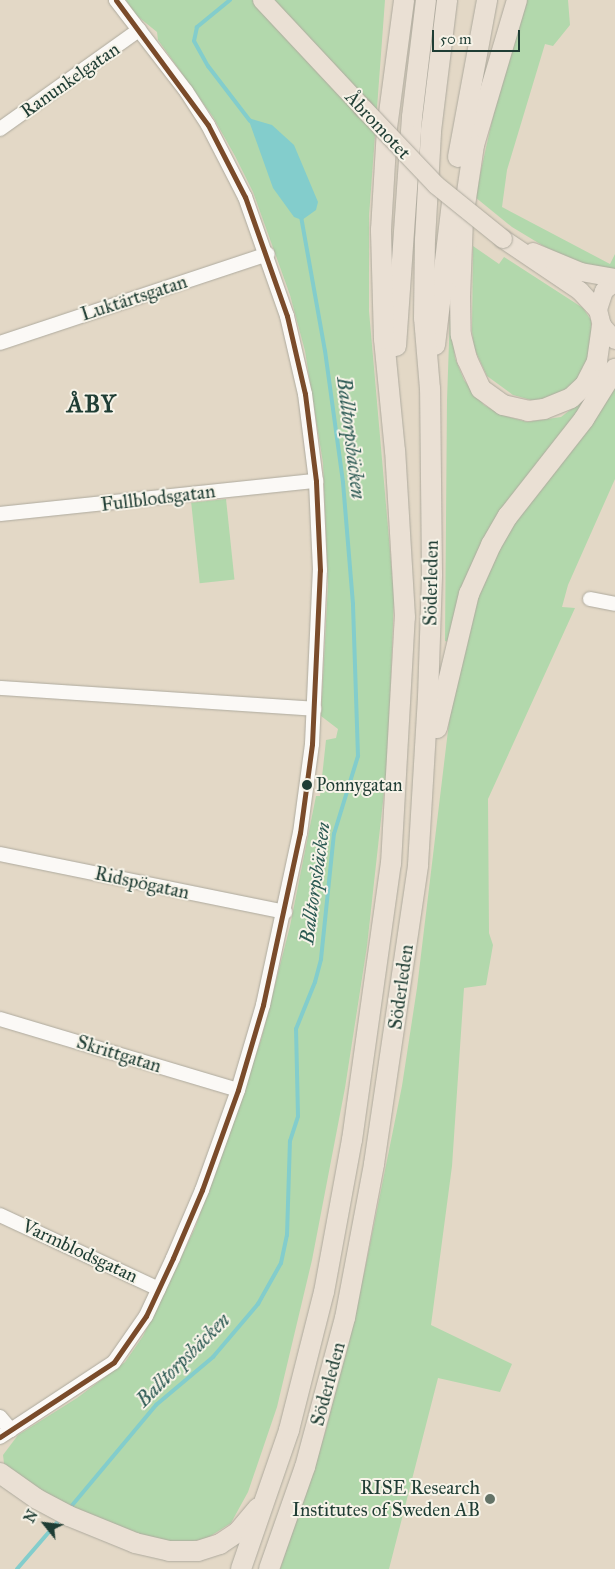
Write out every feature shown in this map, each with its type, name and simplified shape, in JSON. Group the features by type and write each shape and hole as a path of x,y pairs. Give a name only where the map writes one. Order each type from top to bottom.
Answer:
{"highway":[{"path":"398,0 398,31"},
{"path":"392,415 384,339 381,230 387,128 398,31 404,0"},
{"path":"392,415 412,117 426,0"},
{"path":"430,389 424,318 424,240 431,131 447,0"},
{"path":"430,389 443,264 487,0"},
{"path":"517,0 474,145 460,257 461,336 467,359 481,389 502,405 517,409 558,406 571,398 594,372 605,326"},
{"path":"468,108 474,145"},
{"path":"424,790 455,641 469,594 487,553 508,516 584,419 615,369"},
{"name":"Söderleden","path":"269,1569 326,1394 357,1260 404,967 424,790 432,574 430,389"},
{"name":"Söderleden","path":"241,1569 268,1497 301,1388 324,1292 352,1140 385,917 400,741 405,617 392,415"},
{"path":"0,1473 63,1513 135,1543 169,1551 198,1551 220,1544 238,1532 268,1497"}],"main road":[{"name":"Åbromotet","path":"262,0 436,185 503,239 580,291 605,326"},
{"name":"Åbromotet","path":"503,239 581,272 615,280"},
{"name":"Åbromotet","path":"605,326 604,291 615,280"}],"street":[{"path":"0,1417 6,1433 114,1362 130,1344 159,1288 202,1190 238,1090 285,912 307,785 314,709 320,570 316,481 305,394 287,316 268,254 245,197 208,125 116,0"},
{"name":"Ranunkelgatan","path":"0,129 139,30"},
{"name":"Luktärtsgatan","path":"0,343 268,254"},
{"name":"Fullblodsgatan","path":"0,514 316,481"},
{"path":"590,599 615,604"},
{"path":"0,688 314,709"},
{"name":"Ridspögatan","path":"0,854 285,912"},
{"name":"Skrittgatan","path":"0,1019 238,1090"},
{"name":"Varmblodsgatan","path":"0,1215 159,1288"}],"green space":[{"path":"126,0 385,0 369,216 369,311 394,596 388,756 367,946 345,1088 312,1260 277,1407 248,1492 231,1523 206,1539 173,1544 114,1529 5,1471 3,1455 18,1435 77,1398 125,1362 143,1336 195,1228 261,1040 290,926 316,796 320,796 326,740 336,738 338,729 321,716 328,584 323,463 305,351 290,295 253,192 235,156 213,117 158,40 157,32 136,15"},
{"path":"527,0 568,0 570,25 553,46 545,44 507,170 502,207 610,264 615,254 615,269 589,267 550,250 512,227 475,197 500,85"},
{"path":"473,246 499,264 504,257 583,308 591,320 592,352 572,389 547,400 531,400 513,395 487,376 474,348 472,331"},
{"path":"450,313 455,358 464,380 484,405 502,415 527,422 561,417 591,394 496,520 448,642 445,641 447,400"},
{"path":"615,387 615,479 568,585 562,607 575,608 488,799 489,933 493,945 486,985 464,988 452,1166 431,1325 512,1364 500,1392 438,1378 389,1569 280,1569 325,1433 365,1269 402,1086 417,988 450,714 471,613 509,527"},
{"path":"226,499 234,580 200,583 191,503"}],"water":[{"path":"248,118 272,125 294,145 318,202 316,210 302,220 294,217 273,188"}],"waterway":[{"name":"Balltorpsbäcken","path":"230,0 197,27 194,41 208,66 250,121"},
{"name":"Balltorpsbäcken","path":"69,1509 156,1405 213,1357 258,1304 281,1263 287,1235 290,1141 298,1116 296,1029 315,982 321,959 334,834 358,756 353,604 343,482 325,351 301,216"},
{"name":"Balltorpsbäcken","path":"17,1569 61,1518"}],"transit line":[{"path":"0,1437 114,1362 146,1316 173,1258 202,1190 238,1090 263,1005 300,833 312,744 320,570 316,481 305,394 287,316 245,197 208,125 116,0"}],"place":[{"name":"Ponnygatan","path":"307,785"},
{"name":"RISE Research Institutes of Sweden AB","path":"490,1499"}],"district":[{"name":"ÅBY","path":"92,405"}]}
